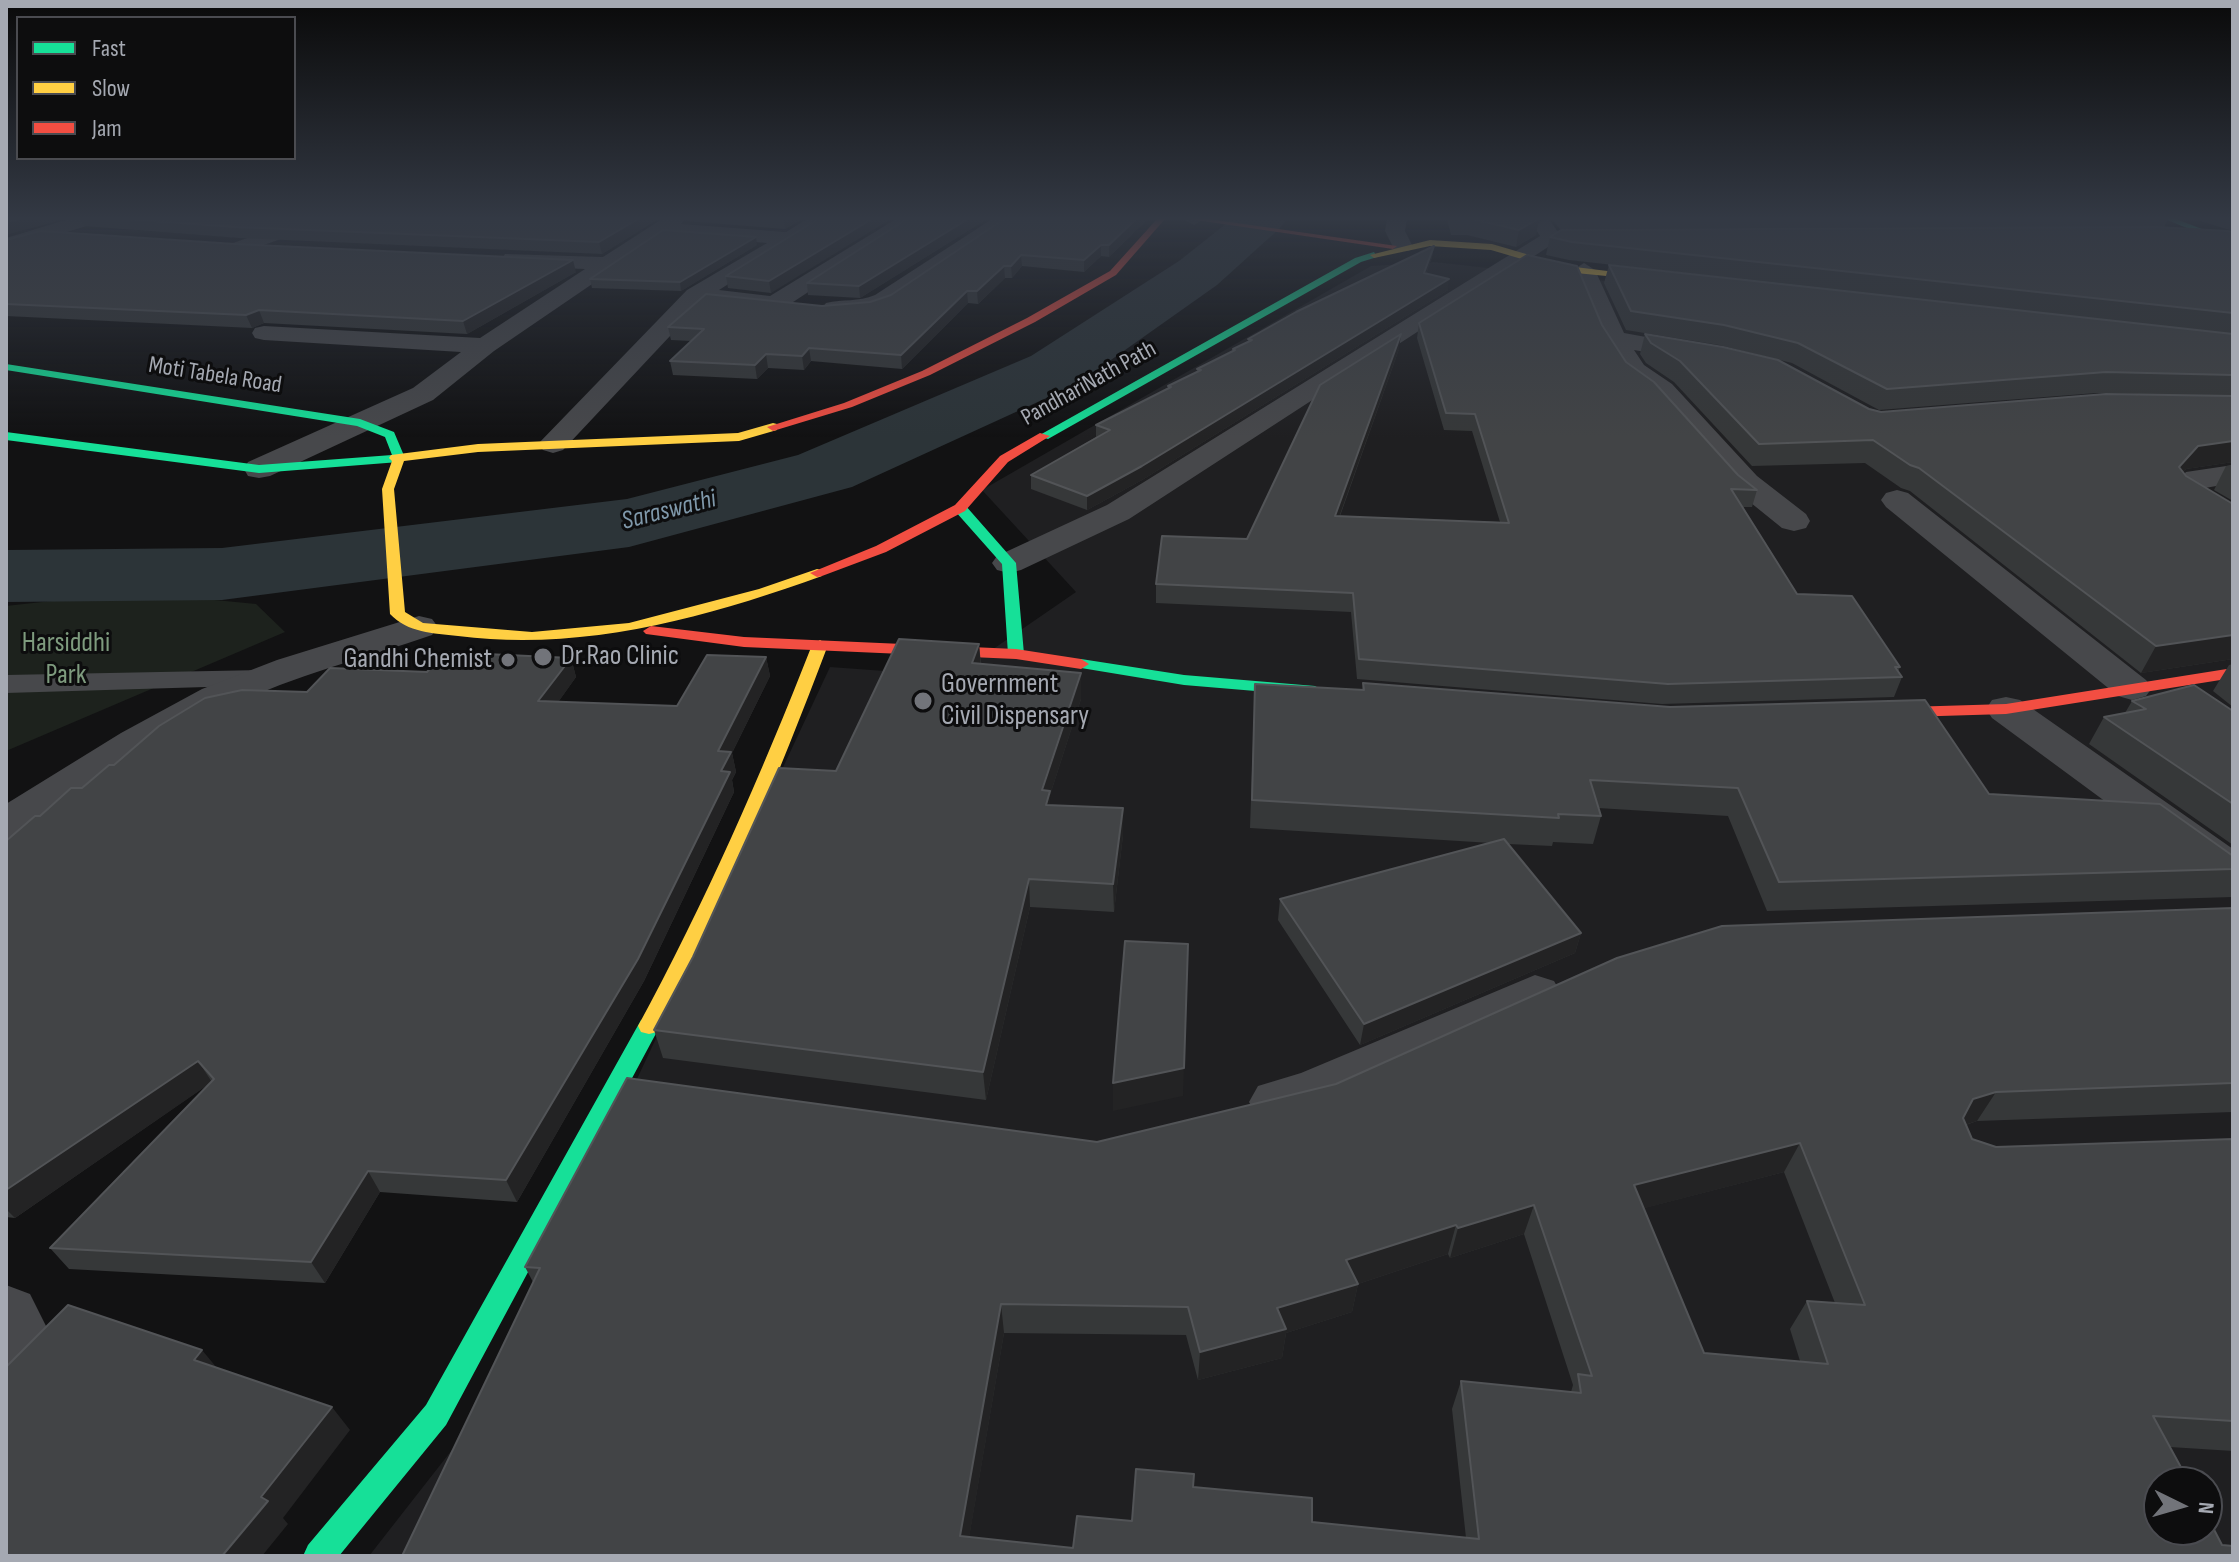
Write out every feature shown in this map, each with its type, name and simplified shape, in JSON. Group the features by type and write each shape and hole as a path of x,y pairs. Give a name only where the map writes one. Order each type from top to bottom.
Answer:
{"main road":[{"path":"6,436 259,469 399,458 478,448 739,437 848,405 926,373 1084,292"},
{"name":"PandhariNath Path","path":"960,508 1004,459 1301,292"},
{"path":"1824,292 2033,316"},
{"name":"Moti Tabela Road","path":"6,367 360,423 390,435 478,448"},
{"path":"390,435 399,458"},
{"path":"375,485 399,458"},
{"path":"311,466 375,485"},
{"path":"375,485 408,621 532,637 630,628 764,592 881,549 960,508 1009,563 1016,654"},
{"path":"630,628 744,642 1016,654 1184,680 1327,692"},
{"path":"319,1556 436,1415 644,1082 672,984 784,739 820,645"},
{"path":"1850,714 2006,709 2233,673"}],"street":[{"path":"259,469 423,394 485,346 567,292"},
{"path":"553,444 700,292"},
{"path":"776,303 794,292"},
{"path":"695,295 865,308 895,292"},
{"path":"1009,563 1118,512 1462,292"},
{"path":"1594,292 1614,339 1634,370 1662,390 1746,483 1794,521"},
{"path":"264,333 485,346"},
{"path":"1614,339 1728,358"},
{"path":"2233,474 2197,479 2186,490 2233,518"},
{"path":"1897,500 2149,686 2206,710"},
{"path":"6,824 156,731 217,698 408,621"},
{"path":"2006,709 2228,902"},
{"path":"1234,1112 1311,1094 1573,978"}],"lane":[{"path":"6,684 263,679"}],"shaded area":[{"path":"1326,292 1705,292 2233,350 2233,1556 369,1556 480,1414 830,667 954,676 1076,592 982,490"}],"green space":[{"name":"Harsiddhi Park","path":"133,592 256,604 285,632 6,751 6,606"}],"building":[{"path":"6,292 515,292 463,321 259,310 246,315 6,304"},
{"path":"896,292 966,292 901,355 809,348 802,356 766,354 755,365 670,361 704,329 668,327 706,294 822,306 870,302"},
{"path":"1338,292 1428,292 1142,466 1087,496 1031,475 1110,430 1096,425 1171,387 1168,386 1201,370 1197,369 1235,350 1252,340 1248,339"},
{"path":"1468,292 1588,292 1602,325 1626,362 1654,382 1738,475 1757,490 1731,489 1797,594 1852,596 1900,667 1895,667 1902,677 1668,684 1359,659 1353,593 1156,584 1162,536 1247,539 1320,385 1401,334 1335,516 1509,523 1475,414 1446,413 1419,323"},
{"path":"1622,292 1852,292 2233,334 2233,375 2106,372 1887,389 1798,343 1724,325 1631,311"},
{"path":"2036,292 2233,292 2233,313"},
{"path":"1645,334 1778,360 1869,409 1881,412 2106,394 2233,396 2233,441 2198,446 2179,467 2186,476 2233,504 2233,635 2156,646 1919,468 1873,440 1759,444 1680,361 1651,343"},
{"path":"899,639 979,644 972,663 1081,673 1042,790 1050,791 1046,805 1123,808 1113,884 1029,879 983,1072 654,1030 693,957 779,768 836,771"},
{"path":"444,652 571,658 538,701 677,706 707,655 766,657 718,751 731,752 721,771 730,772 638,959 506,1180 368,1171 311,1262 50,1248 214,1079 198,1061 6,1190 6,841 71,788 82,788 159,726 205,698 242,690 307,692 330,668 427,672"},
{"path":"1363,683 1670,707 1925,700 1989,794 2160,804 2233,856 2233,869 1779,882 1738,788 1590,780 1601,816 1558,814 1559,818 1252,800 1255,684 1364,690"},
{"path":"2194,685 2233,711 2233,804 2104,717 2146,709 2132,701"},
{"path":"1504,839 1581,933 1364,1024 1280,899"},
{"path":"2233,908 2233,1083 1996,1092 1973,1099 1963,1118 1972,1139 1996,1147 2233,1139 2233,1421 2153,1416 2180,1466 2143,1466 2143,1546 2233,1546 2233,1556 402,1556 540,1268 525,1267 627,1078 1097,1142 1336,1084 1617,958 1722,926","holes":["1800,1143 1865,1305 1807,1301 1828,1364 1704,1353 1634,1185","1534,1205 1592,1376 1578,1374 1581,1393 1461,1381 1479,1539 1312,1522 1312,1498 1193,1487 1194,1474 1136,1469 1132,1521 1077,1516 1073,1548 960,1536 1001,1304 1188,1307 1200,1352 1286,1329 1277,1308 1358,1284 1346,1260 1456,1225 1458,1228"]},
{"path":"1125,941 1188,944 1184,1068 1113,1083"},
{"path":"68,1305 202,1350 194,1360 332,1407 261,1497 268,1501 222,1556 6,1556 6,1367"}],"waterway":[{"name":"Saraswathi","path":"6,576 222,574 629,523 825,471 1054,370 1170,292"}],"traffic: fast":[{"path":"1044,436 1301,292"},
{"path":"1859,292 2017,310"},
{"path":"6,367 360,423 390,435 399,458"},
{"path":"6,436 259,469 395,458"},
{"path":"960,508 1009,563 1016,654"},
{"path":"1081,664 1184,680 1315,691"},
{"path":"319,1556 436,1415 649,1026"}],"traffic: slow":[{"path":"395,458 478,448 739,437 773,427"},
{"path":"399,458 388,489 398,614 419,627 532,637 630,628 764,592 817,573"},
{"path":"649,1026 741,838 820,645"}],"traffic: jam":[{"path":"773,427 848,405 926,373 1080,292"},
{"path":"817,573 881,549 960,508 1004,459 1044,436"},
{"path":"651,631 744,642 1016,654 1081,664"},
{"path":"1874,713 2006,709 2233,673"}],"place":[{"name":"Dr.Rao Clinic","path":"543,657"},
{"name":"Gandhi Chemist","path":"508,660"},
{"name":"Government Civil Dispensary","path":"923,701"}]}
